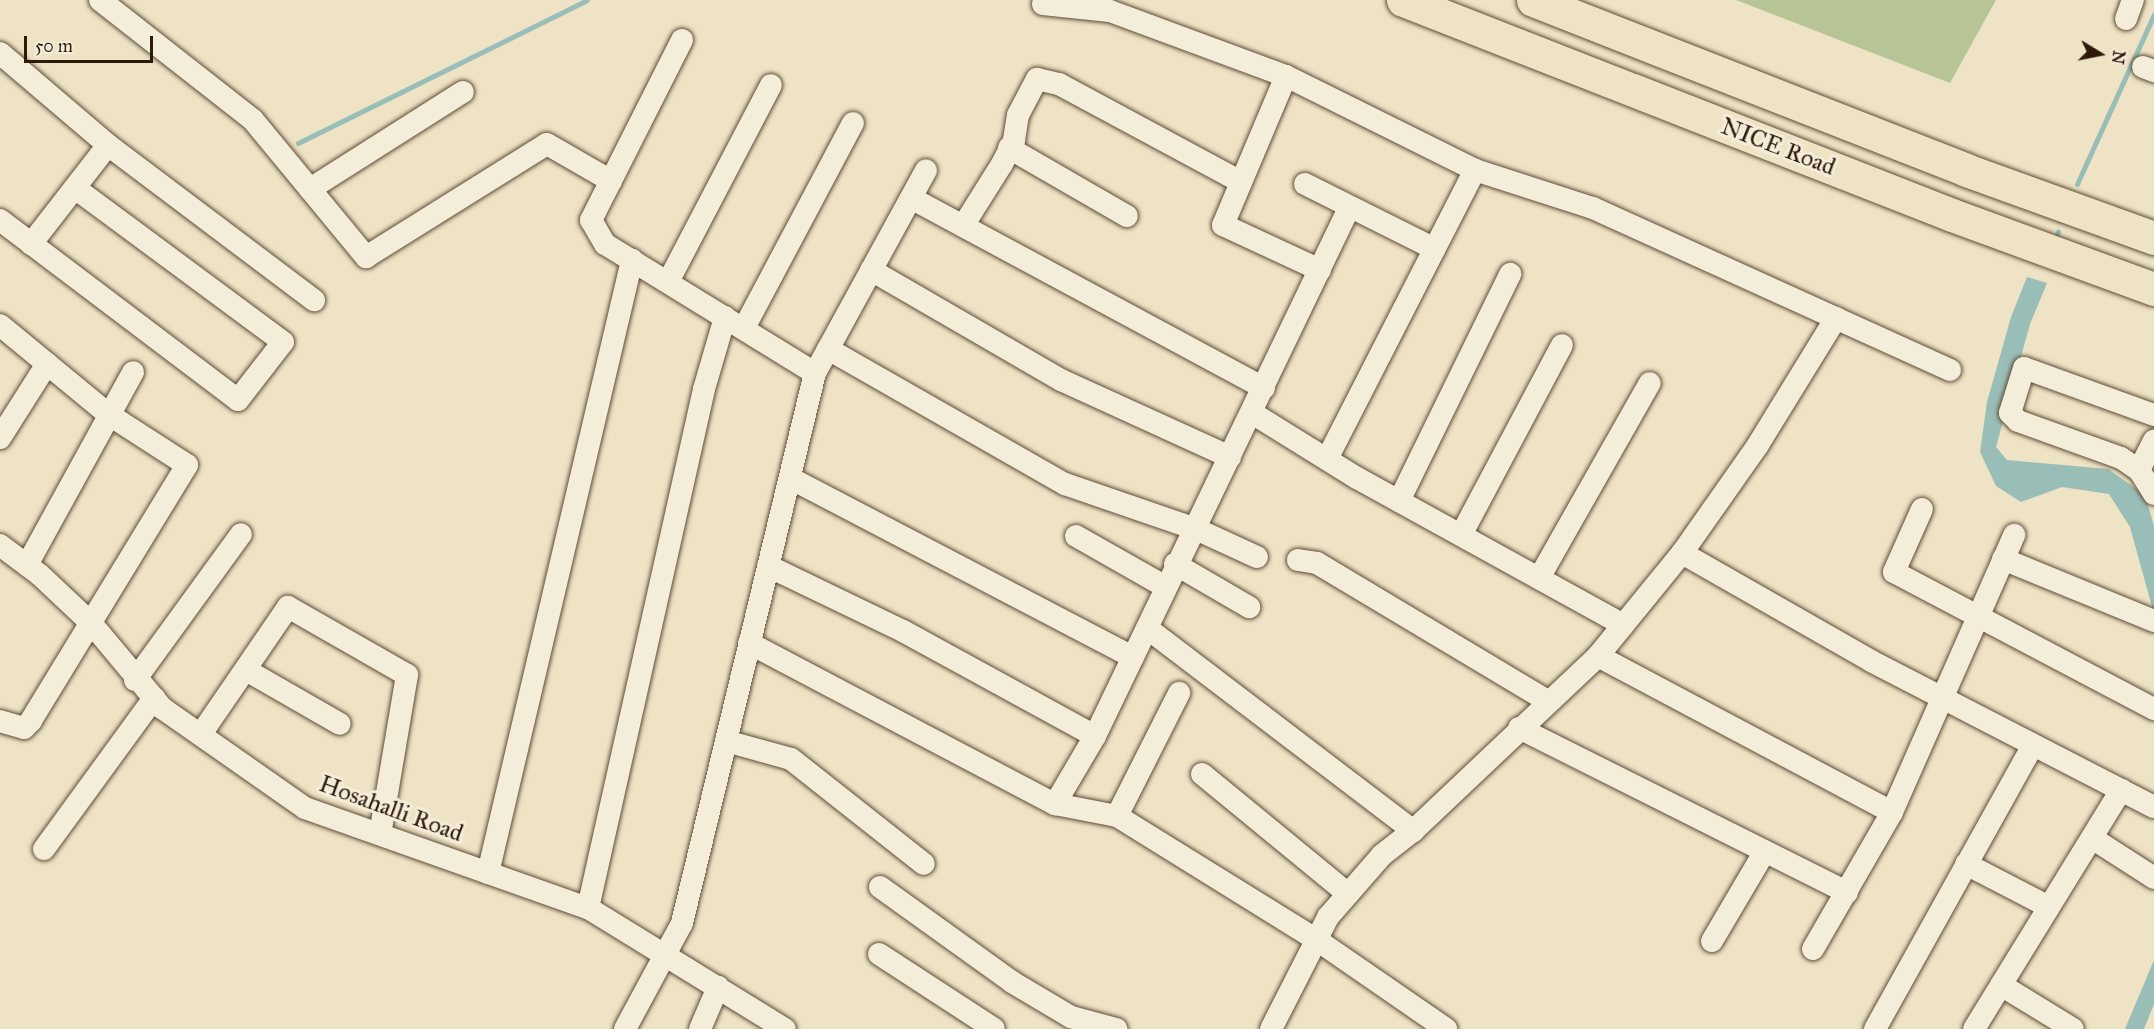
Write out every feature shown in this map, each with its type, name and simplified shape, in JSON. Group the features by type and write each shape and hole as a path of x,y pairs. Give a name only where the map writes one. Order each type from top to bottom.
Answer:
{"highway":[{"name":"NICE Road","path":"1403,0 1941,211 2154,289"},
{"name":"NICE Road","path":"1533,0 1966,170 2154,238"}],"street":[{"path":"100,0 253,120 366,256 547,144 611,181"},
{"path":"1043,4 1110,11 1286,76 1475,170 1593,208 1950,370"},
{"path":"682,40 591,220 605,244 735,322 815,374"},
{"path":"0,53 108,145 314,300"},
{"path":"1286,76 1223,225 1320,270"},
{"path":"963,226 1009,148 1028,90 1037,79 1046,79 1241,182"},
{"path":"668,282 771,85"},
{"path":"310,189 463,92"},
{"path":"588,908 704,389 735,322 853,123"},
{"path":"31,244 108,145"},
{"path":"1009,148 1127,216"},
{"path":"625,1029 682,923 815,374 926,170"},
{"path":"1327,459 1475,170"},
{"path":"1305,184 1435,249"},
{"path":"0,220 238,400 283,342 75,188"},
{"path":"911,198 1264,388"},
{"path":"1055,804 1095,736 1147,628 1164,586 1196,529 1350,208"},
{"path":"488,873 632,260"},
{"path":"871,270 1061,380 1230,457"},
{"path":"1399,501 1510,274"},
{"path":"1271,1029 1328,917 1382,855 1413,831 1519,728 1598,656 1682,554 1758,445 1836,318"},
{"path":"0,325 108,414 187,465 31,721 24,728 0,721"},
{"path":"1461,535 1562,345"},
{"path":"828,349 1065,484 1196,529 1257,557"},
{"path":"0,438 47,364"},
{"path":"2154,415 2024,368 2010,413 2018,420 2101,449 2139,470 2154,494"},
{"path":"27,565 108,414 134,372"},
{"path":"1539,578 1650,383"},
{"path":"1252,413 1399,501 1623,625"},
{"path":"2139,470 2154,441"},
{"path":"790,478 1133,657"},
{"path":"1922,509 1894,572 2154,709"},
{"path":"135,680 241,534"},
{"path":"1813,949 1892,812 2014,535"},
{"path":"1076,536 1164,586"},
{"name":"Hosahalli Road","path":"0,545 27,565 91,623 135,680 154,698 305,808 588,908 785,1029"},
{"path":"1682,554 1942,698 2154,807"},
{"path":"2003,559 2154,621"},
{"path":"1298,560 1317,563 1548,701"},
{"path":"1175,564 1249,607"},
{"path":"768,566 903,631 1095,736"},
{"path":"201,734 288,607 407,675 380,834"},
{"path":"1147,628 1413,831"},
{"path":"749,643 1055,804 1117,816 1317,940 1446,1029"},
{"path":"1598,656 1892,812"},
{"path":"246,670 340,724"},
{"path":"1117,816 1179,693"},
{"path":"44,849 154,698"},
{"path":"1519,728 1847,892"},
{"path":"726,741 791,759 924,864"},
{"path":"1875,1029 2033,745"},
{"path":"1202,774 1348,894"},
{"path":"1974,1029 2121,790"},
{"path":"2092,838 2154,878"},
{"path":"1712,941 1765,851"},
{"path":"1966,864 2049,907"},
{"path":"880,887 1012,982 1071,1017 1116,1029"},
{"path":"879,954 993,1029"},
{"path":"2001,985 2073,1029"},
{"path":"700,1029 718,987"}],"green space":[{"path":"1736,0 1996,0 1950,83"}],"water":[{"path":"2027,277 2047,283 2030,324 1996,447 2007,460 2108,469 2145,495 2154,526 2154,614 2130,527 2109,494 2062,487 2021,502 1996,486 1980,452 1987,402 2011,317"},
{"path":"2154,960 2154,1004 2144,1029 2125,1029"}],"waterway":[{"path":"298,143 587,0"},
{"path":"2077,184 2154,14"},
{"path":"2055,241 2058,231"}]}
